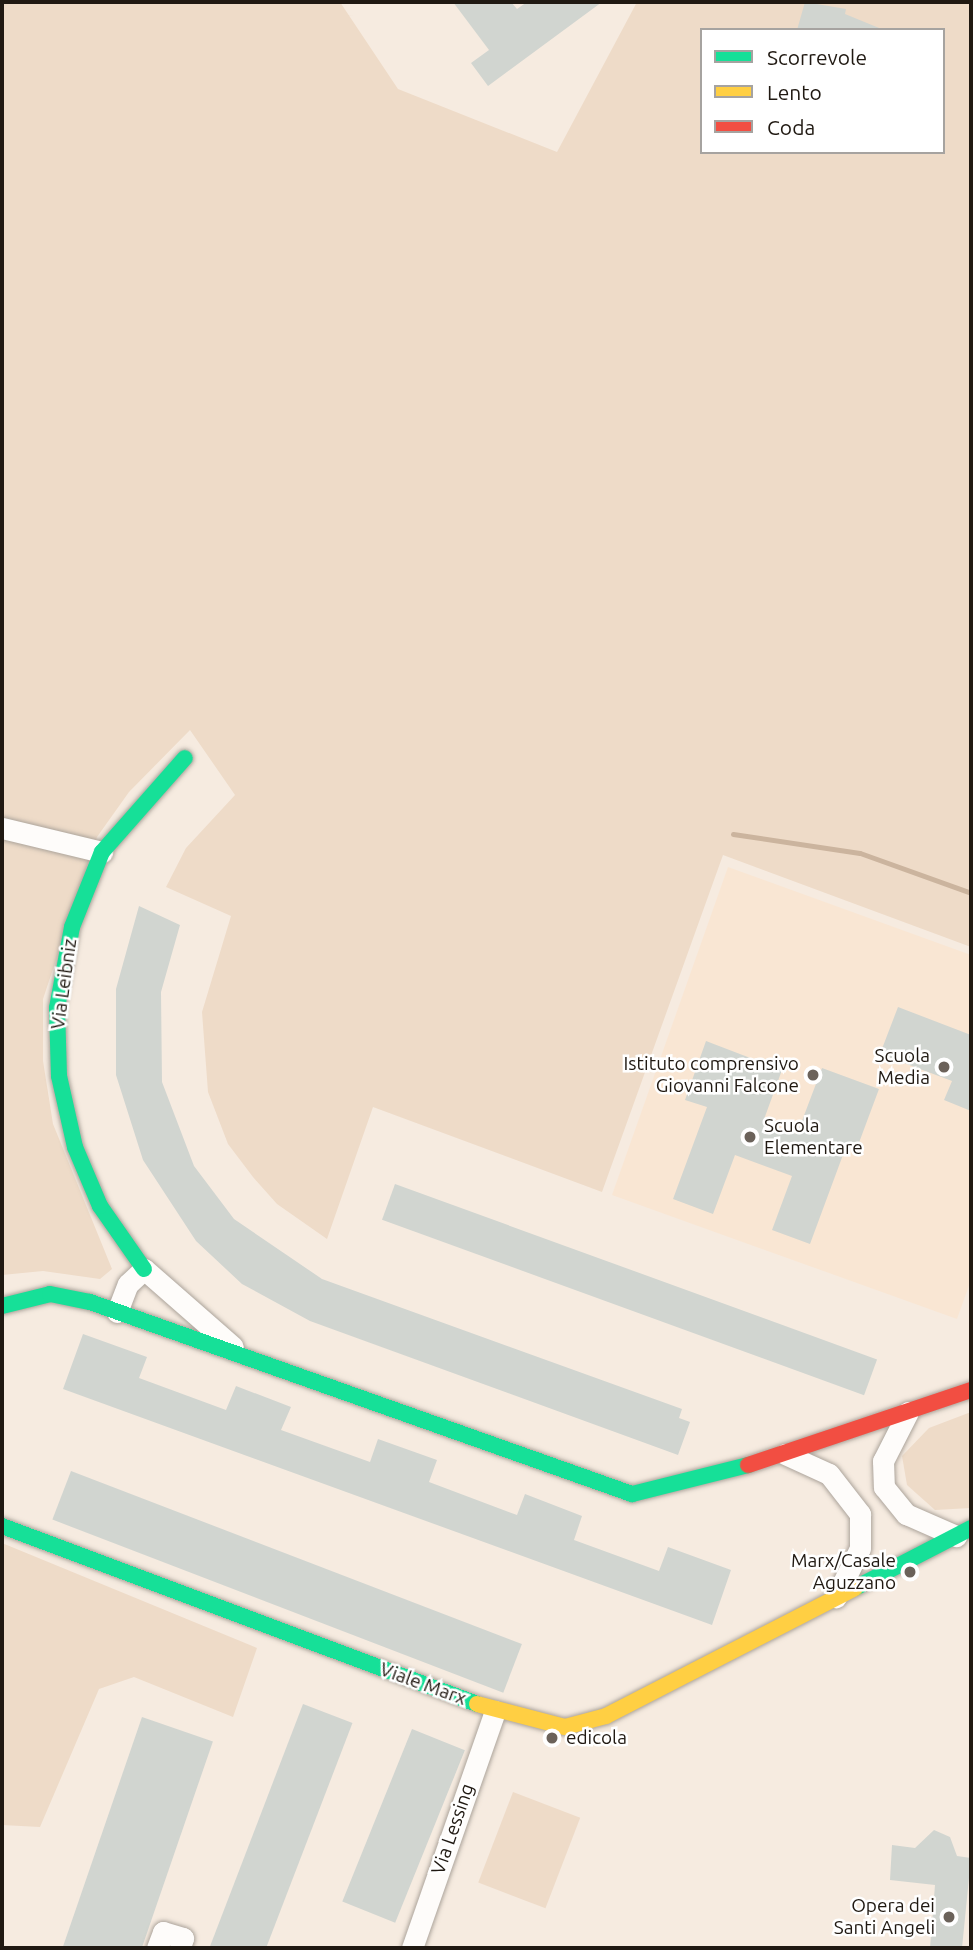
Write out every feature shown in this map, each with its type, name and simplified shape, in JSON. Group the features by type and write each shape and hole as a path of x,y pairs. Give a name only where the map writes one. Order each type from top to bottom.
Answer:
{"street":[{"name":"Via Leibniz","path":"185,758 102,852 65,954 58,1063 83,1169 144,1269 246,1357"},
{"path":"2,828 102,852"},
{"path":"117,1311 128,1284 144,1269"},
{"path":"2,1306 50,1294 117,1311 622,1493 658,1492 785,1454 971,1390"},
{"name":"Viale Marx","path":"908,1412 883,1461 884,1487 906,1514 964,1532"},
{"path":"785,1454 829,1474 859,1514 857,1559 836,1597"},
{"name":"Viale Marx","path":"2,1526 495,1711 548,1725 588,1724 964,1532"},
{"name":"Via Lessing","path":"412,1948 495,1711"},
{"path":"157,1948 163,1931 183,1938 180,1948"}],"shaded area":[{"path":"2,2 340,2 398,89 557,152 637,2 971,2 971,947 723,855 602,1192 373,1107 327,1239 277,1204 253,1177 228,1144 208,1092 202,1012 231,916 166,887 186,848 235,795 190,730 129,792 97,837 43,999 43,1061 53,1124 112,1269 100,1279 43,1271 2,1275"},
{"name":"Istituto comprensivo Giovanni Falcone","path":"728,867 971,955 971,1280 957,1319 612,1195"},
{"path":"971,1412 971,1508 935,1510 907,1485 902,1456 929,1428"},
{"path":"2,1543 257,1648 233,1717 134,1677 99,1689 40,1827 2,1825"},
{"path":"513,1792 580,1818 545,1908 478,1883"}],"building":[{"path":"453,2 511,2 517,9 527,2 602,2 488,86 471,63 489,50"},
{"path":"805,2 846,9 845,14 879,28 798,28"},
{"path":"139,906 180,925 161,992 162,1082 194,1166 234,1219 322,1279 682,1409 679,1418 690,1422 678,1455 310,1321 242,1284 196,1241 143,1160 116,1075 116,989"},
{"name":"Scuola Media","path":"898,1007 971,1035 971,1111 944,1100 952,1081 880,1054"},
{"name":"Scuola Elementare","path":"706,1041 782,1070 763,1122 797,1134 822,1068 879,1089 857,1148 847,1144 810,1244 772,1230 792,1176 735,1155 713,1214 673,1199 707,1107 685,1100"},
{"path":"395,1184 877,1359 864,1395 382,1220"},
{"path":"83,1334 147,1357 139,1378 226,1410 236,1386 291,1407 281,1430 370,1462 378,1439 437,1460 429,1482 517,1515 525,1494 582,1516 574,1540 659,1571 668,1547 731,1570 712,1625 63,1389"},
{"path":"71,1471 522,1644 503,1693 52,1520"},
{"path":"303,1704 352,1723 266,1948 209,1948"},
{"path":"142,1717 213,1741 142,1948 62,1948"},
{"path":"412,1729 465,1750 395,1923 342,1901"},
{"name":"Opera dei Santi Angeli","path":"934,1830 950,1837 957,1856 971,1858 962,1948 930,1948 935,1885 890,1880 892,1845 915,1848"}],"waterway":[{"path":"733,834 860,853 971,893"}],"traffic: fast":[{"path":"144,1269 100,1206 75,1147 59,1076 57,1008 72,927 102,852 185,758"},
{"path":"2,1306 50,1294 90,1302 632,1494 748,1465"},
{"path":"2,1526 477,1704"},
{"path":"855,1588 971,1528"}],"traffic: slow":[{"path":"477,1704 565,1727 606,1716 855,1588"}],"traffic: jam":[{"path":"748,1465 971,1390"}],"place":[{"name":"Scuola Media","path":"944,1067"},
{"name":"Istituto comprensivo Giovanni Falcone","path":"813,1075"},
{"name":"Scuola Elementare","path":"750,1137"},
{"name":"Marx/Casale Aguzzano","path":"910,1572"},
{"name":"edicola","path":"552,1738"},
{"name":"Opera dei Santi Angeli","path":"949,1917"}]}
